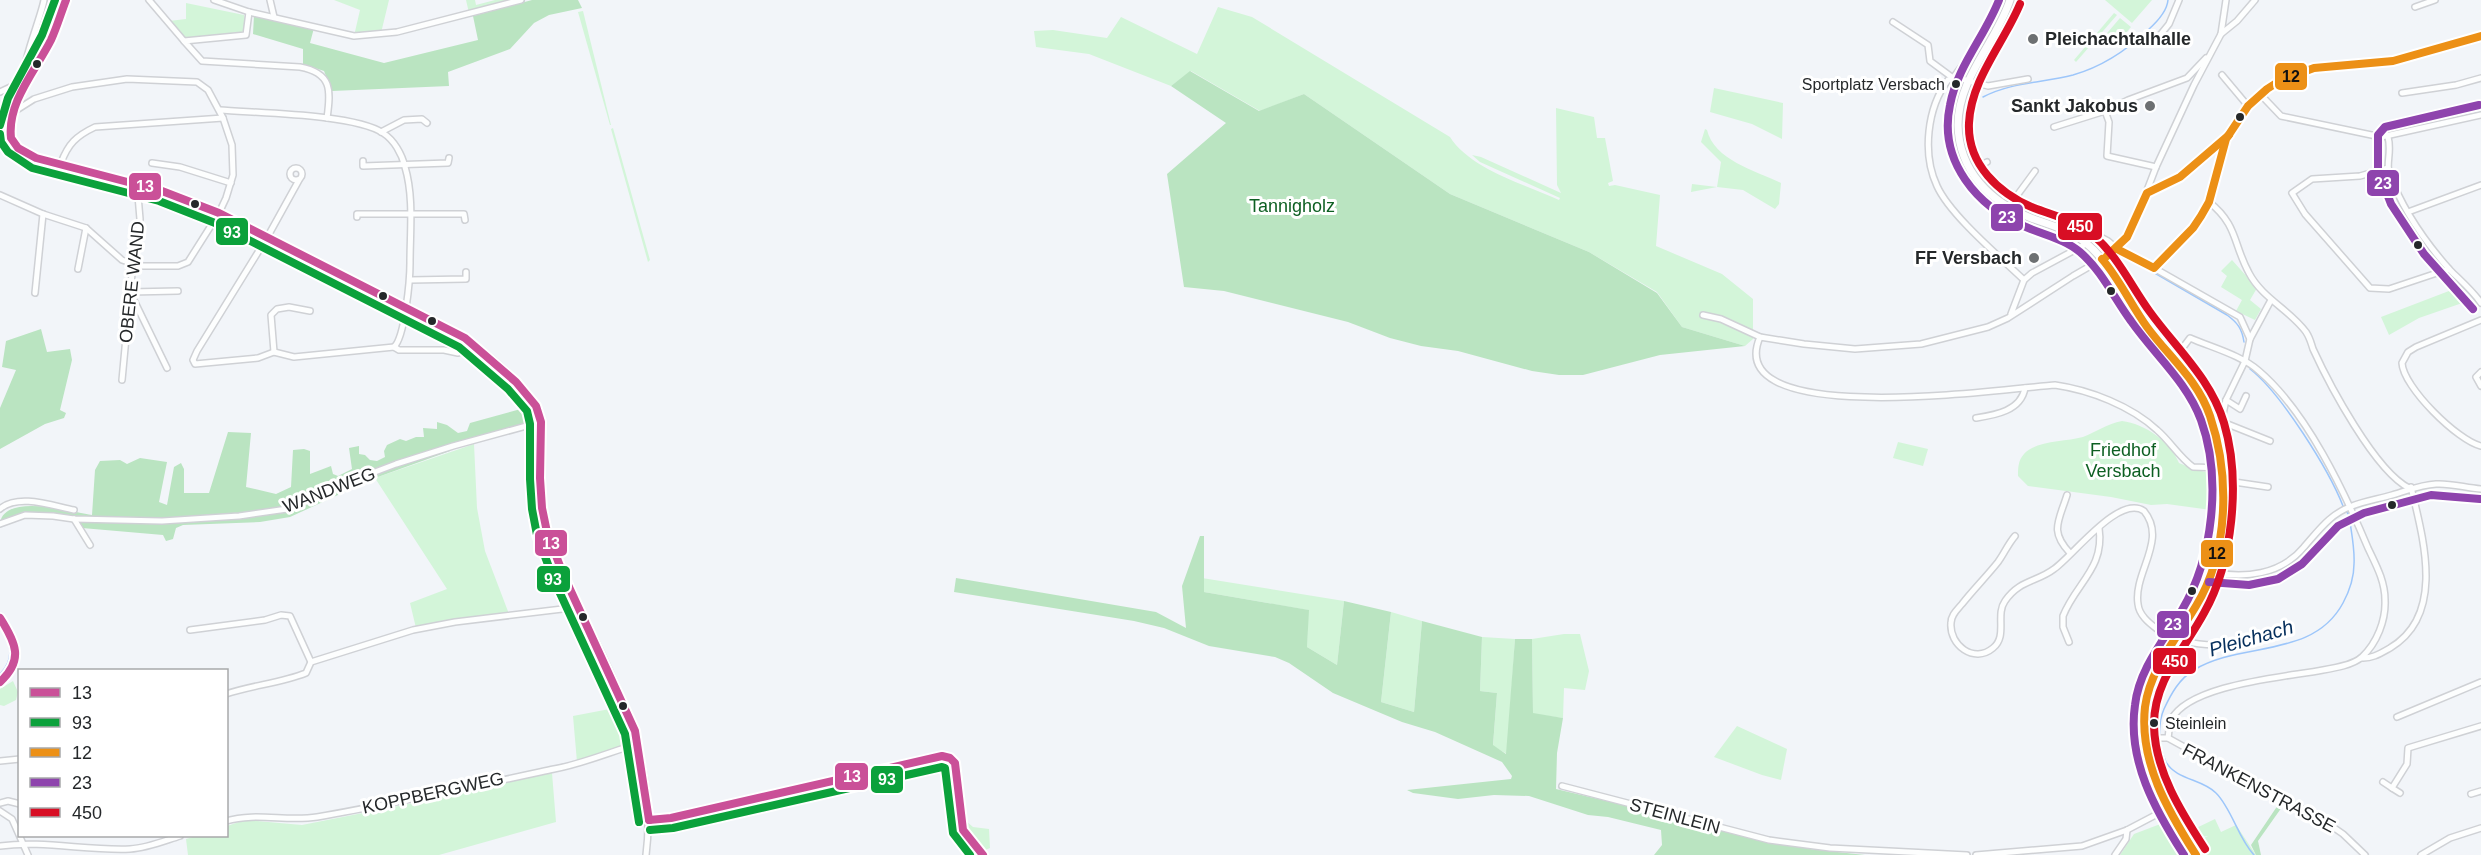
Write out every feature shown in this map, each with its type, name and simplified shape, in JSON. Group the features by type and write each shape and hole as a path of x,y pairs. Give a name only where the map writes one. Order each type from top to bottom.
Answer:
{"main road":[{"path":"2010,0 1968,82 1959,111 1959,141 1964,157 1977,182 2009,209 2067,231 2102,259 2150,330 2181,366 2202,396 2215,427 2221,480 2220,527 2211,572 2206,589 2163,660 2149,691 2145,708 2145,738 2153,776 2167,809 2196,855"}],"street":[{"path":"26,83 23,78 27,58 44,0"},
{"path":"66,0 52,37 26,83 13,112 9,127 14,144 23,152 36,158 137,184 219,213 475,345 532,400 541,422 540,478 545,524 551,547 628,712 637,744 649,820 646,855"},
{"path":"148,0 202,61 300,67 314,70 326,81 329,91 327,118"},
{"path":"214,0 249,12 354,36 397,32 521,0"},
{"path":"270,0 274,17"},
{"path":"2156,40 2169,24 2179,0"},
{"path":"1703,315 1721,319 1760,337 1855,349 1900,346 1938,340 1988,327 2010,316 2117,249 2130,231 2156,167 2194,85 2221,34 2226,0"},
{"path":"2221,34 2237,21 2255,0"},
{"path":"2415,7 2435,0"},
{"path":"184,41 246,34 249,12"},
{"path":"1893,22 1928,45 1930,61 1953,78 1988,86 2028,79"},
{"path":"1992,32 1944,86 1929,127 1929,153 1937,187 1948,203 1980,238 2024,280"},
{"path":"2154,268 2193,228 2209,202 2226,139 2248,106 2260,94 2281,80 2314,68 2392,62 2481,36"},
{"path":"2054,127 2105,111 2128,99 2187,78 2212,52"},
{"path":"2222,75 2248,106"},
{"path":"2402,93 2456,85 2481,78"},
{"path":"0,195 43,214 86,228 122,260 140,266 178,266 188,262 219,213 231,183 234,160 223,118 208,90 197,82 149,79 116,81 52,91 13,112"},
{"path":"0,92 26,83"},
{"path":"2260,94 2281,116 2388,137 2481,115"},
{"path":"220,110 353,122 381,132 398,150 405,166 409,185 410,280 400,339 394,347"},
{"path":"2105,111 2109,122 2107,156 2156,167"},
{"path":"61,164 70,143 82,133 95,127 223,118"},
{"path":"381,132 404,120 422,119 427,123"},
{"path":"2388,137 2391,153 2388,168 2408,212 2449,269 2481,303"},
{"path":"2146,193 2180,177 2217,144 2226,139"},
{"path":"363,161 363,166 405,166 448,163 450,158"},
{"path":"1987,162 1981,165 1985,176 1999,193 2032,211 2095,234 2117,249 2257,325"},
{"path":"153,163 180,167 231,183"},
{"path":"2388,168 2348,177 2321,177 2305,183 2292,194 2306,214 2370,288 2389,289 2449,269"},
{"path":"2013,201 2035,171"},
{"path":"299,180 267,238 197,351 193,360 195,364 258,358 274,352 294,357 394,347 399,350 444,350 458,353"},
{"name":"OBERE WAND","path":"122,380 133,263 140,219 137,184"},
{"path":"2408,212 2481,185"},
{"path":"2209,202 2228,220 2248,273 2310,339 2330,382 2375,458 2401,484 2410,487"},
{"path":"35,293 43,214"},
{"path":"357,217 357,214 464,214 465,220"},
{"path":"78,269 86,228"},
{"path":"2010,316 2024,280 2032,273 2086,244"},
{"path":"410,280 466,279 466,272"},
{"path":"167,368 130,292 178,291"},
{"path":"2270,441 2225,423 2221,416 2226,400 2245,361 2250,339 2271,300"},
{"path":"274,352 271,315 277,309 289,307 310,311"},
{"path":"2240,317 2250,339"},
{"path":"2481,320 2416,347 2408,352 2402,363 2405,376 2428,405 2467,441 2481,446"},
{"path":"1760,337 1757,344 1759,364 1769,376 1787,386 1815,393 1904,398 2055,385 2086,391 2131,412 2154,427 2193,467 2220,468"},
{"path":"2181,350 2190,338 2245,361 2269,380 2324,455 2382,578 2385,600 2382,626 2361,658"},
{"path":"2481,372 2476,377 2481,386"},
{"path":"1976,418 2011,409 2019,401 2025,388"},
{"path":"2226,400 2240,409 2246,396"},
{"name":"WANDWEG","path":"0,524 25,515 74,519 162,521 239,516 287,509 396,464 541,422"},
{"path":"2221,480 2268,487"},
{"path":"2211,572 2244,576 2272,569 2296,555 2328,520 2350,506 2394,495 2410,487 2436,484 2481,489"},
{"path":"2165,738 2177,711 2197,698 2243,683 2329,669 2378,655 2404,638 2415,626 2424,602 2426,578 2422,539 2410,487"},
{"path":"2067,495 2057,533 2062,544 2070,553"},
{"path":"0,509 5,505 30,502 74,510"},
{"path":"2015,536 1998,561 1952,617 1951,629 1954,639 1958,646 1971,654 1987,651 1998,642 2001,610 2009,596 2024,583 2055,569 2099,528 2127,507 2139,508 2152,524 2149,556 2138,591 2138,607 2149,623 2177,638 2203,645 2229,645 2283,633"},
{"path":"74,519 90,545"},
{"path":"2069,642 2063,627 2063,616 2097,560 2101,546 2099,528"},
{"path":"311,662 434,626 579,607"},
{"path":"190,630 265,620 280,615 290,616 311,662 306,673 291,679 261,684 228,693"},
{"path":"0,618 10,633 16,650 12,668 0,682"},
{"path":"2397,717 2481,682"},
{"path":"2392,788 2407,764 2408,748 2481,726"},
{"name":"FRANKENSTRASSE","path":"2145,738 2165,738 2272,796 2324,820 2365,855"},
{"name":"KOPPBERGWEG","path":"228,821 252,817 301,820 444,794 520,775 555,769 637,744"},
{"path":"649,820 671,818 946,756 952,759 956,768 963,830 983,855"},
{"path":"0,761 18,759"},
{"path":"2383,782 2400,793"},
{"name":"STEINLEIN","path":"1562,786 1769,840 1830,848 1967,855"},
{"path":"2471,794 2481,790"},
{"path":"0,803 8,801 18,804"},
{"path":"1976,855 2073,848 2127,830 2167,809"},
{"path":"0,811 12,819 18,832"},
{"path":"2421,855 2450,838 2481,828"},
{"path":"2115,855 2126,839 2127,830"},
{"path":"20,837 28,855"},
{"path":"0,846 23,843 132,849 176,837"}],"green space":[{"path":"334,0 389,0 381,33 354,36 360,10"},
{"path":"466,0 475,0 476,5 495,0 515,0 469,13"},
{"path":"532,0 578,0 582,8 549,15 534,23 510,49 448,72 449,86 332,91 324,71 303,64 303,49 253,34 254,15 314,28 310,43 384,63 478,40 473,16"},
{"path":"2105,0 2152,0 2132,23"},
{"path":"186,3 244,15 246,27 242,32 184,38 169,21 186,19"},
{"path":"1218,7 1252,17 1450,137 1459,148 1485,167 1559,200 1560,198 1480,162 1472,155 1561,193 1557,185 1556,108 1594,117 1597,138 1605,138 1613,181 1608,183 1609,186 1615,185 1660,195 1656,246 1722,274 1753,299 1753,339 1745,346 1682,327 1657,292 1589,252 1450,194 1304,94 1260,111 1191,71 1171,86 1089,54 1036,47 1034,31 1053,30 1107,38 1121,17 1197,54"},
{"path":"583,11 611,125 578,12"},
{"path":"2114,13 2117,15 2076,62 2074,60"},
{"path":"2120,18 2131,27 2117,43 2110,37 2105,42 2102,39"},
{"name":"Tannigholz","path":"1190,71 1259,111 1304,94 1450,194 1589,252 1657,293 1682,327 1745,346 1660,355 1583,375 1559,375 1532,371 1458,351 1421,346 1390,338 1348,322 1224,291 1184,287 1167,174 1226,123 1171,86"},
{"path":"1714,88 1783,103 1782,139 1752,124 1710,112"},
{"path":"613,128 650,260 648,262 611,129"},
{"path":"1705,129 1718,149 1727,157 1781,183 1779,204 1775,209 1743,190 1717,187 1721,162 1701,142"},
{"path":"1692,184 1717,187 1691,192"},
{"path":"2232,260 2257,288 2250,300 2261,309 2255,320 2236,311 2242,300 2221,287 2227,276 2221,271"},
{"path":"2462,286 2468,301 2419,318 2389,335 2381,317"},
{"path":"41,329 47,352 70,349 72,360 60,410 66,413 64,418 45,424 0,449 0,408 16,370 2,367 6,341"},
{"path":"528,407 532,423 451,446 450,451 375,478 290,517 260,522 183,525 176,528 173,539 166,541 163,535 82,528 74,518 54,515 18,516 0,523 5,514 14,508 26,506 55,508 92,515 95,470 100,461 120,460 127,464 140,458 167,462 159,502 167,505 174,467 181,463 184,469 184,493 209,493 228,432 251,433 246,487 276,494 291,487 293,450 310,451 310,474 331,466 333,474 338,476 352,469 349,448 359,446 359,454 377,461 385,457 384,451 387,445 400,439 406,441 424,437 423,428 437,429 437,422 447,425 458,433 467,431 470,423"},
{"name":"Friedhof Versbach","path":"2122,421 2139,426 2156,435 2170,448 2179,463 2211,473 2214,477 2214,507 2211,510 2167,504 2151,505 2028,486 2018,476 2021,459 2030,449 2083,437"},
{"path":"1898,442 1928,449 1923,466 1893,458"},
{"path":"474,444 477,508 485,551 509,614 416,628 410,603 447,589 375,478"},
{"path":"1200,536 1204,536 1204,592 1309,610 1307,647 1337,665 1344,601 1391,612 1381,702 1414,712 1422,621 1482,637 1480,691 1497,693 1493,745 1506,754 1515,639 1532,639 1533,713 1563,718 1557,753 1556,789 1810,849 1865,855 1654,855 1662,845 1661,830 1608,817 1588,815 1529,796 1494,795 1458,799 1413,793 1407,790 1511,779 1512,776 1502,762 1435,732 1402,722 1333,693 1289,663 1275,657 1209,646 1164,628 1134,621 954,592 956,578 1156,612 1186,628 1182,586"},
{"path":"1202,578 1344,601 1337,665 1307,647 1308,610 1204,592"},
{"path":"1391,612 1422,621 1414,712 1381,702"},
{"path":"1580,634 1589,671 1585,690 1564,688 1563,718 1533,714 1532,639"},
{"path":"1482,637 1515,639 1507,754 1493,746 1497,693 1480,691"},
{"path":"13,681 18,692 16,700 4,706 0,705 0,689"},
{"path":"615,708 630,745 577,762 573,716"},
{"path":"1737,726 1787,749 1781,780 1714,757"},
{"path":"959,765 966,821 973,827 989,829 990,848 983,851 965,830"},
{"path":"552,773 556,822 439,855 188,855 186,839 228,837 228,826 245,820 302,825 454,795 514,779"},
{"path":"2280,802 2282,807 2258,841 2261,855 2256,855 2251,845"},
{"path":"2215,819 2221,832 2236,825 2256,855 2205,855 2196,842 2208,836 2194,838 2190,831"},
{"path":"2163,823 2168,825 2187,855 2120,855 2134,834"}],"waterway":[{"name":"Pleichach","path":"1983,97 2005,88 2073,75 2103,63 2151,27 2164,13 2168,0"},
{"name":"Pleichach","path":"2153,272 2231,318 2239,327 2244,342"},
{"name":"Pleichach","path":"2250,369 2276,395 2303,433 2327,473 2343,506"},
{"name":"Pleichach","path":"2254,855 2216,793 2211,788 2170,768 2162,750 2160,722 2176,687 2194,670 2233,655 2295,641 2314,633 2330,621 2343,603 2353,575 2353,546 2349,515 2346,511"},
{"path":"0,625 10,650 8,662 0,674"}],"transit line":[{"name":"93","path":"0,125 8,98 42,35 55,0"},
{"name":"13","path":"66,0 51,40 24,87 13,112 11,138 18,148 36,158 162,191 219,213 465,338 516,382 536,406 541,422 540,478 542,508 547,532 563,574 635,731 649,820"},
{"name":"23","path":"1999,0 1965,65 1950,105 1948,126 1950,145 1956,163 1965,180 1992,207 2026,227 2068,244 2088,259 2140,333 2187,393 2201,420 2207,443 2211,467 2211,517 2201,567 2182,610 2147,667 2137,692 2135,705 2135,745 2139,765 2154,802 2184,855"},
{"name":"450","path":"2020,4 1976,91 1969,123 1973,152 1988,176 2009,195 2034,208 2080,226 2110,252 2150,312 2192,364 2211,392 2224,423 2229,445 2233,495 2228,546 2222,570 2204,613 2164,681 2155,710 2154,726 2155,743 2164,775 2179,806 2205,849"},
{"name":"12","path":"2117,249 2154,268 2193,228 2209,202 2226,139 2248,106 2281,80 2314,68 2393,61 2481,36"},
{"name":"23","path":"2473,309 2424,254 2391,204 2378,170 2378,135 2385,127 2479,105"},
{"name":"93","path":"0,134 1,142 8,152 32,168 159,201 215,223 459,347 508,389 527,411 530,424 530,479 537,535 553,578 625,734 639,822"},
{"name":"12","path":"2107,256 2127,237 2147,193 2180,177 2229,135"},
{"name":"12","path":"2102,259 2147,327 2198,391 2210,416 2221,463 2223,513 2215,562 2196,606 2158,667 2145,707 2146,747 2151,766 2175,821 2196,855"},
{"name":"23","path":"2209,582 2249,585 2278,579 2302,564 2338,526 2364,513 2431,495 2480,499"},
{"name":"13","path":"0,618 10,635 15,651 12,666 0,682"},
{"name":"13","path":"649,820 671,818 942,756 950,758 955,763 963,830 983,855"},
{"name":"93","path":"650,830 673,828 942,767 945,768 953,833 970,855"}],"place":[{"name":"Pleichachtalhalle","path":"2033,39"},
{"name":"Sportplatz Versbach","path":"1956,84"},
{"name":"Sankt Jakobus","path":"2150,106"},
{"name":"FF Versbach","path":"2034,258"},
{"name":"Steinlein","path":"2154,723"}]}
